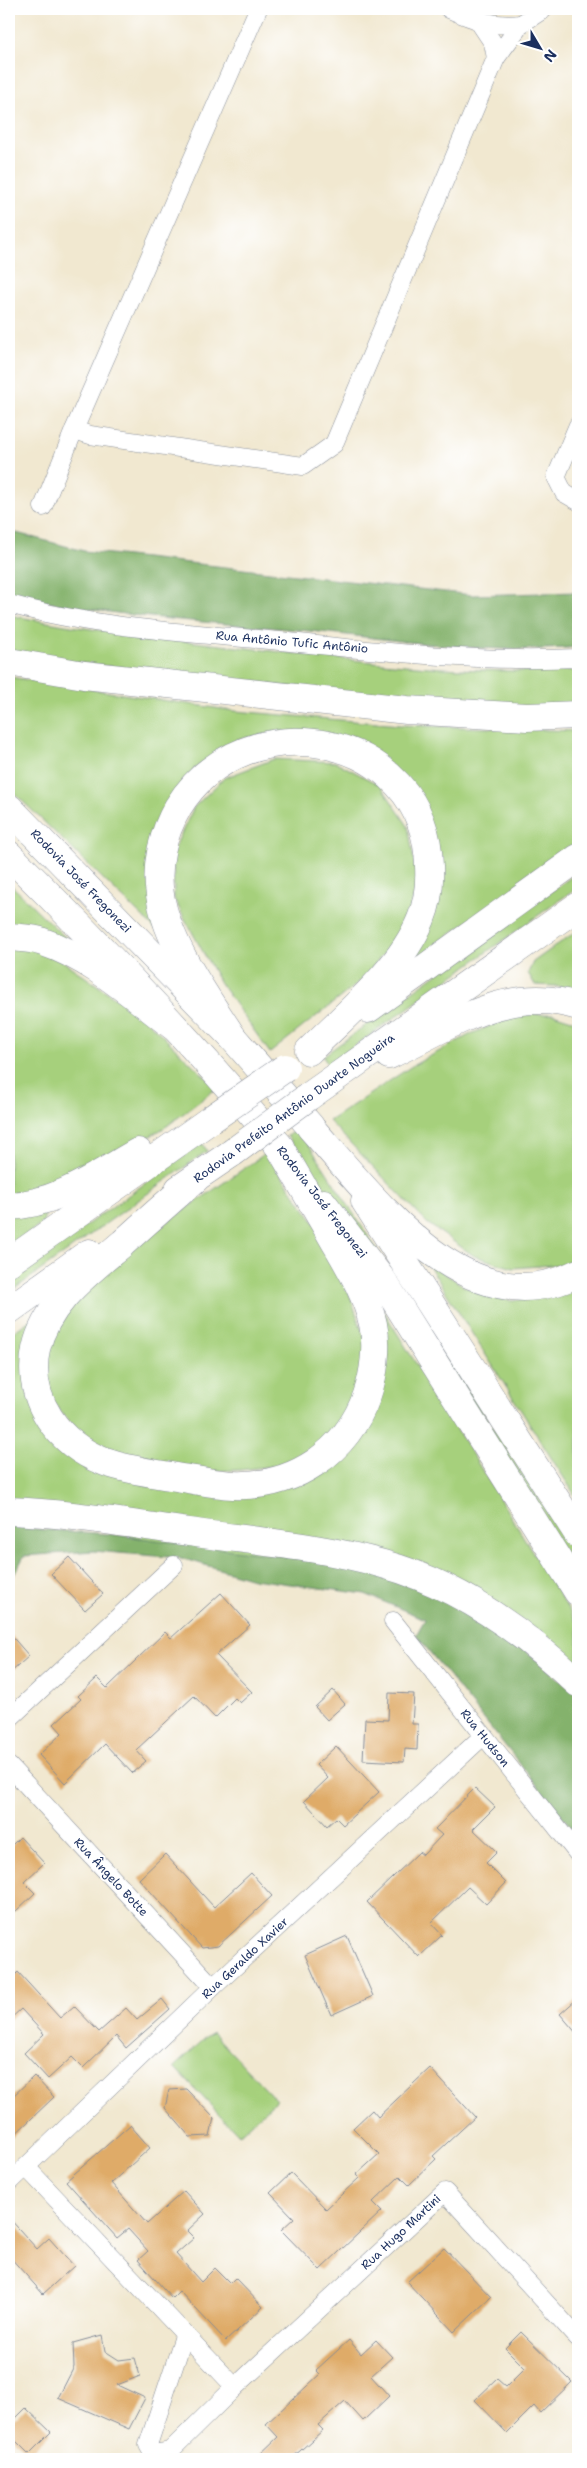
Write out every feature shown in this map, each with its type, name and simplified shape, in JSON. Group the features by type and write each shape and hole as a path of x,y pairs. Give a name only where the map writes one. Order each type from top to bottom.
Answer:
{"highway":[{"path":"9,662 84,675 407,710 527,717 578,715"},
{"path":"233,1038 195,978 168,923 158,882 163,842 185,797 203,775 216,766 245,751 278,742 326,744 348,750 369,761 402,790 424,828 430,874 426,904 421,919 406,948 373,986 309,1051"},
{"name":"Rodovia José Fregonezi","path":"9,808 233,1038 311,1128 378,1219 578,1534"},
{"name":"Rodovia José Fregonezi","path":"9,856 66,912 173,1026 279,1146 383,1281 578,1592"},
{"path":"9,1262 309,1051 578,858"},
{"name":"Rodovia Prefeito Antônio Duarte Nogueira","path":"9,1310 578,906"},
{"path":"9,936 42,941 64,950 119,985 173,1026"},
{"path":"316,1092 501,1004 537,999 578,1006"},
{"path":"9,1206 42,1202 78,1186 159,1140 210,1120"},
{"path":"311,1128 400,1226 429,1251 454,1267 480,1279 523,1286 554,1283 578,1273"},
{"path":"195,1179 84,1277 59,1303 51,1314 38,1342 34,1365 35,1386 43,1409 56,1429 77,1447 104,1461 138,1471 222,1484 244,1485 274,1481 317,1463 331,1452 350,1430 368,1390 374,1362 374,1326 363,1292 279,1146"},
{"path":"9,1511 96,1519 220,1536 343,1555 384,1564 430,1582 498,1617 578,1683"}],"street":[{"path":"43,507 74,430 258,9"},
{"path":"449,9 479,22 502,26 521,24"},
{"path":"74,430 90,435 303,466 334,444 496,58 521,24 544,9"},
{"path":"479,22 493,42 496,58"},
{"path":"578,425 556,477 564,493 578,501"},
{"name":"Rua Antônio Tufic Antônio","path":"9,604 40,612 91,621 474,660 528,661 578,658"},
{"path":"9,1719 174,1565"},
{"name":"Rua Hudson","path":"393,1621 578,1854"},
{"name":"Rua Geraldo Xavier","path":"9,2183 213,1987 483,1736"},
{"name":"Rua Ângelo Botte","path":"9,1766 213,1987"},
{"path":"26,2167 184,2336 235,2387"},
{"name":"Rua Hugo Martini","path":"184,2336 148,2445 153,2454 170,2450 445,2192 578,2338"}],"green space":[{"path":"9,531 84,551 472,595 578,592 578,647 544,649 477,648 159,618 46,602 9,593"},
{"path":"9,615 136,635 382,663 500,671 578,670 578,710 509,711 9,655"},
{"path":"9,677 235,711 400,725 578,731 578,842 417,958 411,959 437,904 402,776 284,731 238,739 194,769 172,799 158,932 9,788"},
{"path":"274,759 336,762 381,786 408,826 418,882 403,930 362,980 270,1053 220,983 174,899 173,851 194,807 224,778"},
{"path":"578,872 578,887 328,1065 323,1056"},
{"path":"9,883 81,953 9,929"},
{"path":"578,930 578,991 555,986 535,985 528,973 533,962"},
{"path":"9,943 48,951 143,1017 217,1088 167,1126 74,1182 9,1198"},
{"path":"553,1014 578,1022 578,1257 564,1264 513,1268 474,1256 427,1223 329,1121 412,1066 473,1033 517,1015"},
{"path":"298,1128 578,1559 578,1574 370,1249 287,1136"},
{"path":"202,1143 207,1151 9,1293 9,1280"},
{"path":"266,1153 335,1252 367,1345 353,1401 337,1426 321,1443 297,1458 273,1466 215,1471 115,1455 85,1442 48,1396 43,1354 52,1328 92,1275"},
{"path":"36,1213 45,1215 43,1223 9,1248 9,1215"},
{"path":"426,1261 465,1287 512,1301 569,1291 578,1286 578,1500"},
{"path":"376,1299 578,1625 578,1671 540,1637 9,1505 9,1335 33,1318 48,1428 218,1490 356,1435"},
{"path":"9,1527 109,1534 382,1569 493,1623 578,1695 578,1836 416,1635 425,1619 365,1594 253,1579 181,1558 93,1551 24,1556 14,1575 9,1579"},
{"path":"212,2032 276,2100 239,2135 174,2067"}],"building":[{"path":"69,1557 103,1594 85,1610 51,1574"},
{"path":"221,1593 250,1625 216,1655 252,1692 240,1703 235,1698 215,1718 194,1696 136,1750 146,1761 132,1773 105,1744 65,1783 39,1755 62,1733 54,1724 81,1699 78,1696 97,1678 107,1688 165,1632 171,1638"},
{"path":"9,1633 29,1656 9,1674"},
{"path":"333,1690 345,1704 327,1720 315,1707"},
{"path":"389,1693 414,1694 412,1724 418,1724 417,1750 405,1749 404,1762 363,1760 365,1719 388,1720"},
{"path":"336,1746 379,1792 343,1825 336,1818 327,1826 304,1801 328,1778 316,1765"},
{"path":"475,1788 495,1807 473,1829 497,1852 486,1863 506,1883 486,1904 468,1887 431,1923 442,1935 419,1957 367,1902 419,1852 423,1855 442,1835 435,1829"},
{"path":"20,1837 44,1863 24,1882 35,1893 15,1912 9,1905 9,1848"},
{"path":"165,1854 214,1907 251,1873 272,1896 218,1946 202,1948 139,1879"},
{"path":"347,1936 373,1996 331,2015 305,1955"},
{"path":"18,1972 60,2018 74,2006 99,2032 126,2008 137,2020 162,1999 170,2009 126,2048 116,2036 83,2068 72,2057 48,2079 24,2053 44,2034 21,2009 9,2020 9,1981"},
{"path":"578,1998 578,2035 560,2014"},
{"path":"430,2068 475,2117 433,2156 436,2159 409,2185 400,2176 373,2202 382,2211 320,2270 281,2230 294,2218 270,2193 291,2173 326,2209 359,2178 356,2175 379,2154 353,2128 372,2110 378,2117"},
{"path":"34,2076 54,2097 9,2140 9,2100"},
{"path":"186,2089 214,2118 210,2136 190,2137 165,2108 169,2090"},
{"path":"130,2125 150,2148 111,2183 147,2224 184,2191 205,2214 187,2231 194,2238 176,2254 201,2282 215,2268 230,2283 235,2278 263,2307 226,2341 179,2291 172,2298 138,2260 148,2251 128,2229 117,2238 66,2181"},
{"path":"9,2218 37,2249 49,2238 74,2266 43,2294 9,2256"},
{"path":"444,2248 491,2297 454,2332 407,2282"},
{"path":"521,2332 572,2382 540,2413 534,2406 507,2433 475,2400 497,2379 506,2387 525,2368 505,2348"},
{"path":"102,2335 105,2351 119,2360 135,2358 140,2376 117,2385 145,2398 129,2429 58,2398 74,2367 73,2343"},
{"path":"349,2340 361,2354 376,2340 392,2357 371,2376 389,2396 363,2421 345,2401 318,2425 323,2430 291,2459 255,2459 278,2437 266,2424 320,2374 316,2370"},
{"path":"26,2408 51,2432 29,2454 9,2434 9,2425"}]}
